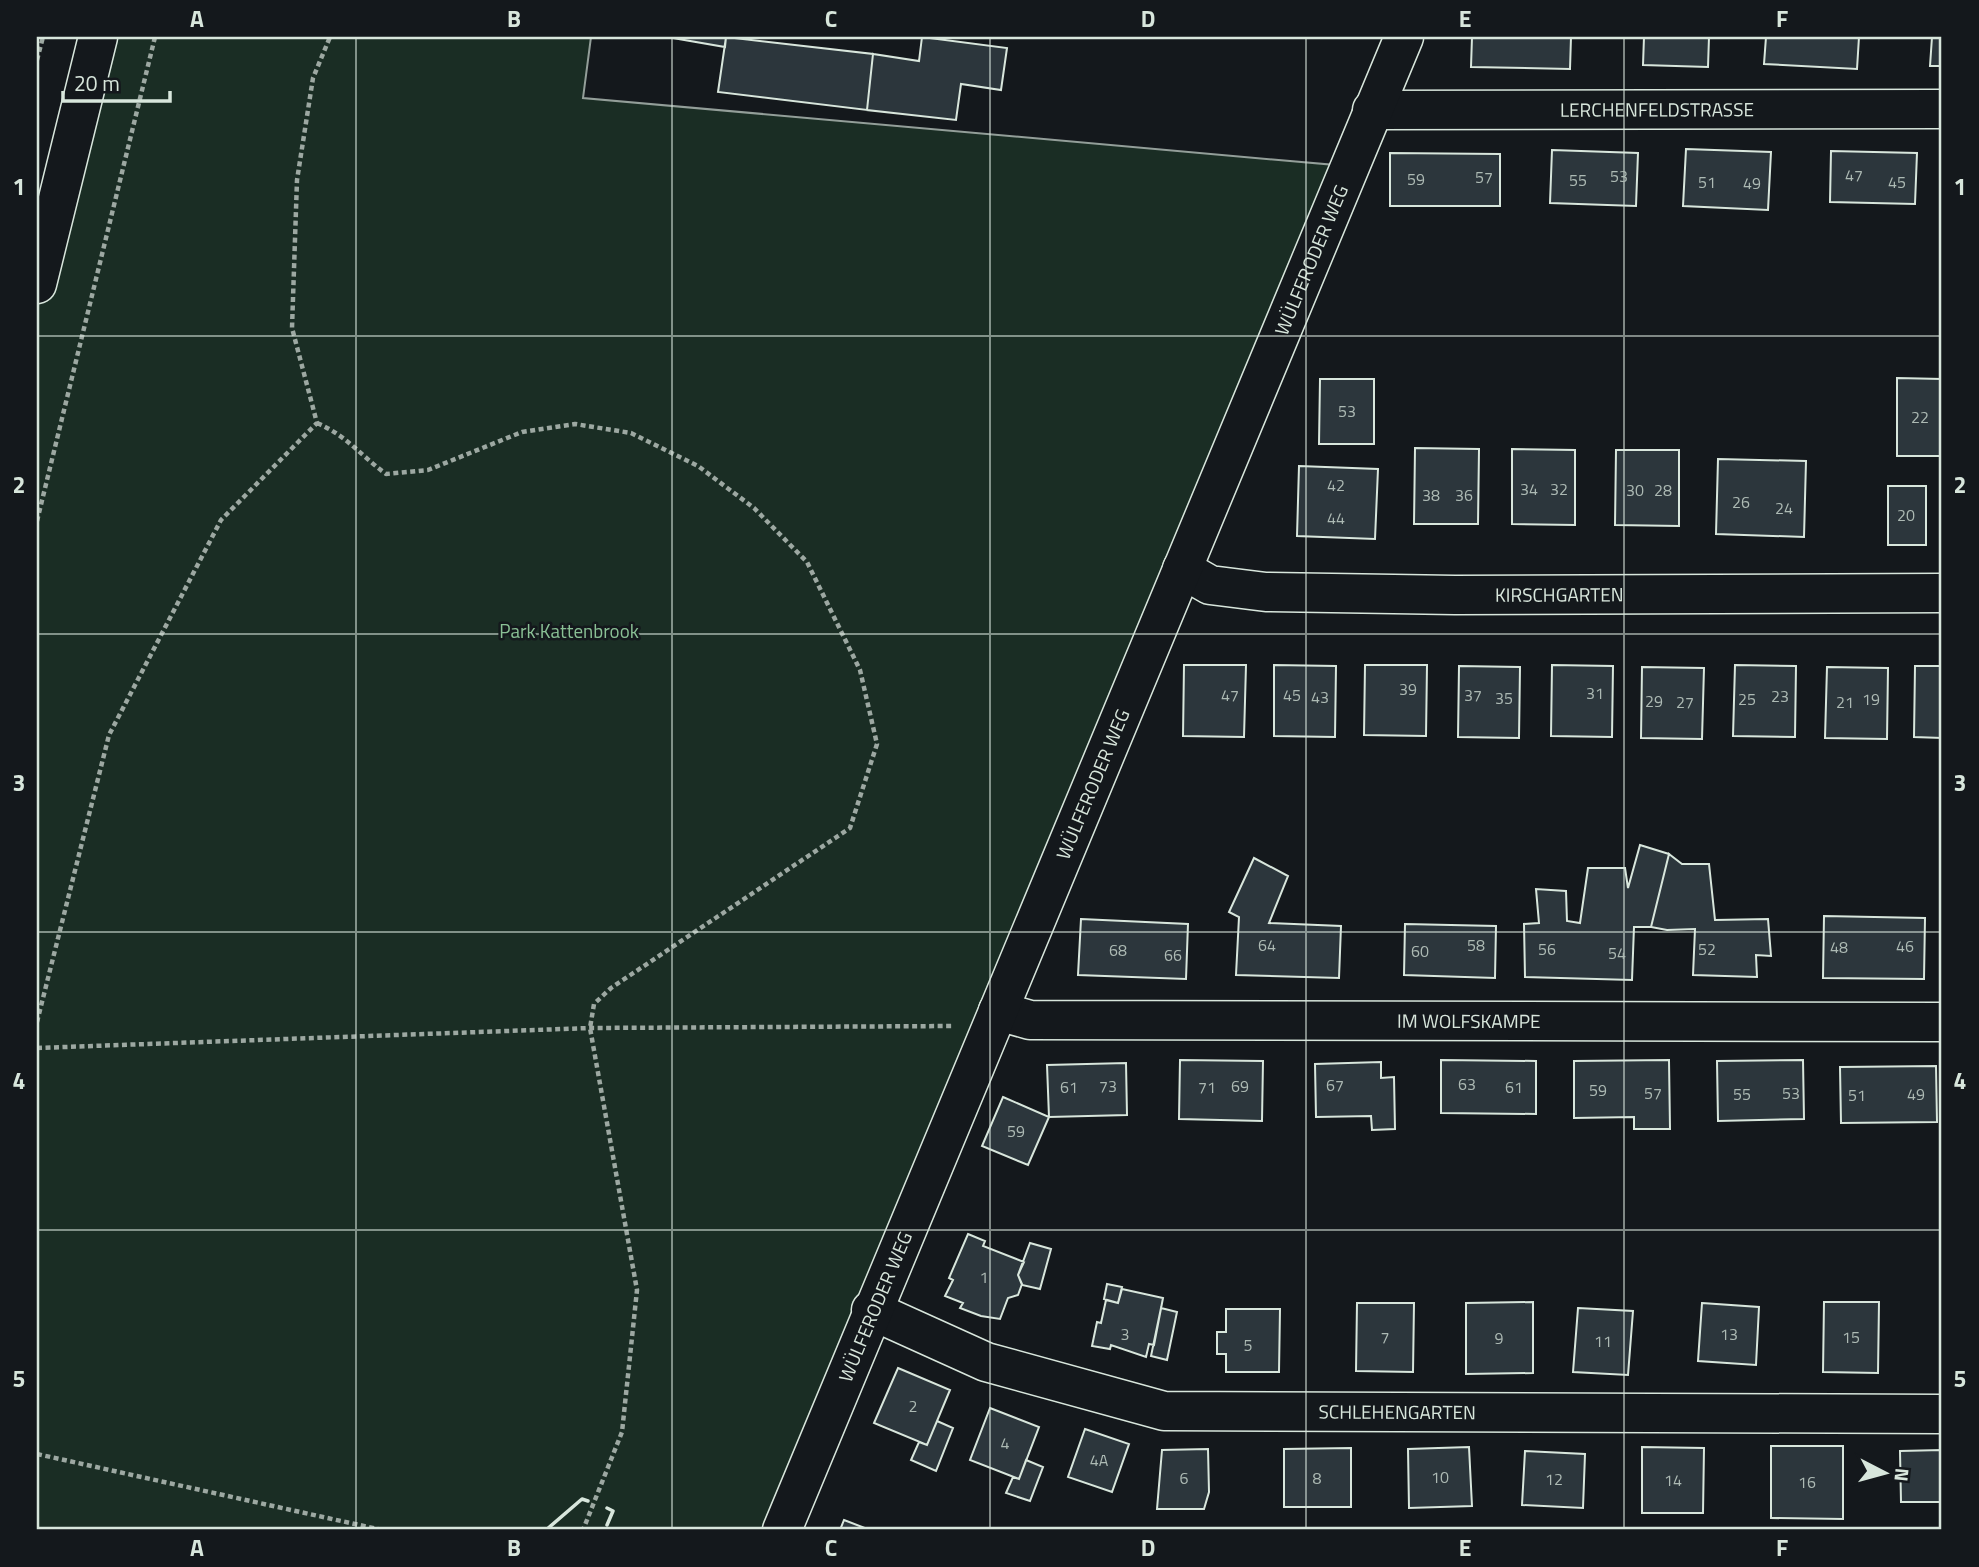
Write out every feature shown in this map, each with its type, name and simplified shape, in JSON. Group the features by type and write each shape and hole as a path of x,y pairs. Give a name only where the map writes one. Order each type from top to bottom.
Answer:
{"street":[{"path":"37,284 98,37"},
{"name":"WÜLFERODER WEG","path":"782,1530 871,1310 1404,37"},
{"name":"LERCHENFELDSTRASSE","path":"1373,110 1942,109"},
{"name":"KIRSCHGARTEN","path":"1182,569 1209,585 1266,592 1455,595 1942,593"},
{"name":"IM WOLFSKAMPE","path":"995,1019 1942,1022"},
{"name":"SCHLEHENGARTEN","path":"871,1310 986,1362 1164,1411 1942,1414"}],"path":[{"path":"37,60 43,37"},
{"path":"37,521 155,37"},
{"path":"317,423 292,328 296,194 313,78 330,37"},
{"path":"37,1022 109,735 221,520 317,423"},
{"path":"317,423 341,434 363,457 386,474 428,470 522,432 575,424 631,433 698,466 754,508 807,562 860,670 877,744 850,828 611,988 594,1004 590,1028 636,1290 622,1432 583,1530"},
{"path":"37,1048 590,1028 995,1019"},
{"path":"37,1454 382,1530"}],"green space":[{"name":"Park Kattenbrook","path":"98,37 591,37 583,98 1335,165 777,1530 37,1530 37,284"}],"building":[{"path":"667,37 726,37 725,47"},
{"path":"726,37 873,54 867,110 718,92"},
{"path":"922,37 1007,48 1001,90 961,84 956,120 867,110 873,54 919,61"},
{"path":"1472,37 1571,37 1570,69 1471,67"},
{"path":"1644,37 1709,37 1708,67 1643,65"},
{"path":"1766,37 1859,37 1857,69 1764,64"},
{"path":"1932,37 1942,37 1942,66 1930,66"},
{"path":"1686,149 1771,152 1768,210 1683,206"},
{"path":"1552,150 1638,153 1636,206 1550,203"},
{"path":"1831,151 1917,153 1915,204 1830,202"},
{"path":"1390,153 1500,154 1500,206 1390,206"},
{"path":"1897,378 1942,379 1942,456 1897,456"},
{"path":"1320,379 1374,379 1374,444 1319,444"},
{"path":"1415,448 1479,449 1478,524 1414,524"},
{"path":"1512,449 1575,450 1575,525 1512,524"},
{"path":"1616,450 1679,450 1679,526 1615,525"},
{"path":"1718,459 1806,461 1804,537 1716,534"},
{"path":"1299,466 1378,469 1375,539 1297,536"},
{"path":"1888,486 1926,486 1926,545 1888,545"},
{"path":"1184,665 1246,665 1244,737 1183,736"},
{"path":"1274,665 1336,666 1335,737 1274,736"},
{"path":"1365,665 1427,665 1426,736 1364,735"},
{"path":"1552,665 1613,666 1612,737 1551,736"},
{"path":"1735,665 1796,666 1795,737 1733,736"},
{"path":"1459,666 1520,667 1519,738 1458,737"},
{"path":"1915,666 1942,666 1942,738 1914,737"},
{"path":"1642,667 1704,668 1702,739 1641,738"},
{"path":"1827,667 1888,668 1887,739 1825,738"},
{"path":"1640,845 1669,854 1651,927 1634,927 1632,980 1525,977 1524,924 1539,923 1536,889 1566,891 1567,921 1580,923 1588,868 1625,868 1628,888"},
{"path":"1669,854 1682,864 1709,864 1715,920 1768,919 1771,956 1756,955 1757,977 1693,975 1695,929 1667,930 1651,927"},
{"path":"1254,858 1288,876 1269,923 1341,926 1339,978 1236,975 1239,917 1229,912"},
{"path":"1824,916 1925,918 1924,979 1823,978"},
{"path":"1081,919 1188,924 1186,979 1078,975"},
{"path":"1405,924 1496,926 1495,978 1404,975"},
{"path":"1180,1060 1263,1061 1262,1121 1179,1119"},
{"path":"1441,1060 1536,1061 1536,1114 1441,1113"},
{"path":"1669,1060 1670,1129 1634,1129 1634,1117 1574,1118 1574,1061"},
{"path":"1803,1060 1804,1119 1718,1121 1717,1061"},
{"path":"1381,1062 1381,1078 1394,1077 1395,1129 1372,1130 1371,1116 1316,1117 1315,1064"},
{"path":"1126,1063 1127,1115 1049,1117 1047,1065"},
{"path":"1936,1066 1937,1122 1841,1123 1840,1067"},
{"path":"1003,1097 1049,1117 1028,1165 982,1146"},
{"path":"968,1234 985,1241 983,1246 1024,1262 1018,1275 1022,1284 1018,1295 1008,1298 1000,1319 981,1316 960,1308 963,1303 945,1296 953,1280 949,1278"},
{"path":"1030,1243 1051,1249 1040,1289 1022,1285 1018,1275"},
{"path":"1107,1284 1122,1287 1118,1303 1104,1299"},
{"path":"1122,1289 1163,1298 1154,1345 1149,1344 1146,1357 1111,1345 1110,1349 1092,1346 1097,1322 1101,1323 1106,1300 1118,1303"},
{"path":"1533,1302 1533,1373 1466,1374 1466,1303"},
{"path":"1824,1302 1879,1302 1878,1373 1823,1372"},
{"path":"1357,1303 1414,1303 1413,1372 1356,1371"},
{"path":"1702,1303 1759,1307 1756,1365 1698,1361"},
{"path":"1161,1308 1177,1312 1167,1360 1151,1356"},
{"path":"1578,1308 1633,1311 1628,1375 1573,1372"},
{"path":"1226,1309 1280,1309 1279,1372 1226,1372 1226,1354 1217,1354 1217,1332 1226,1332"},
{"path":"898,1368 950,1390 927,1445 874,1423"},
{"path":"990,1408 1039,1427 1019,1479 970,1460"},
{"path":"937,1421 953,1428 936,1471 911,1460 919,1442 927,1445"},
{"path":"1085,1429 1129,1444 1112,1492 1068,1477"},
{"path":"1771,1446 1843,1446 1843,1519 1771,1518"},
{"path":"1469,1447 1472,1506 1409,1508 1408,1449"},
{"path":"1642,1447 1704,1448 1703,1513 1642,1513"},
{"path":"1351,1448 1351,1507 1284,1507 1284,1449"},
{"path":"1208,1449 1209,1492 1204,1509 1157,1509 1162,1450"},
{"path":"1942,1450 1942,1502 1901,1502 1900,1451"},
{"path":"1525,1451 1585,1454 1583,1508 1522,1505"},
{"path":"1026,1460 1043,1467 1030,1501 1006,1493 1013,1477 1019,1479"},
{"path":"844,1520 870,1530 840,1530"}],"wall":[{"path":"546,1530 582,1499 588,1501"},
{"path":"607,1508 613,1511 607,1525"}]}
